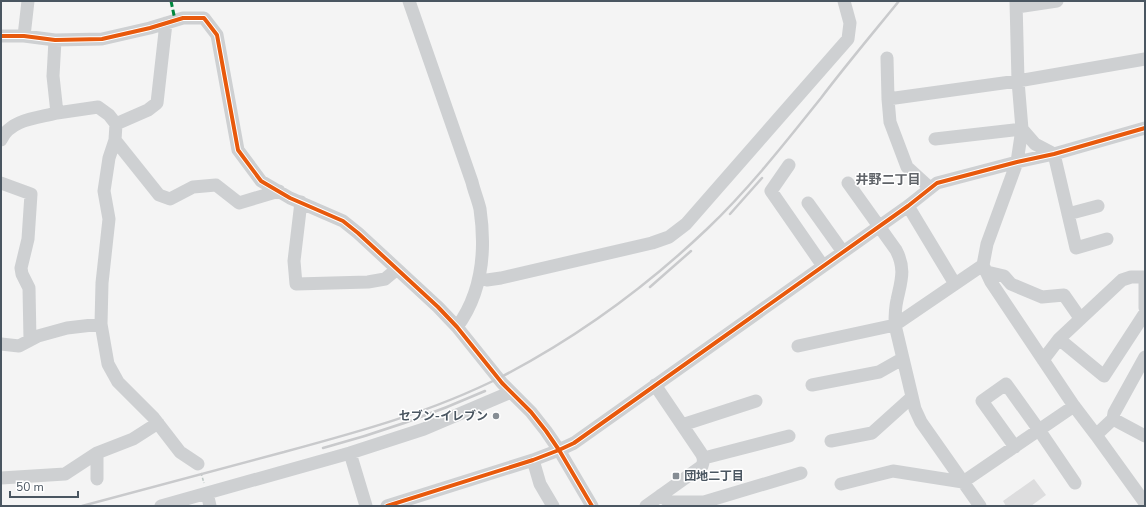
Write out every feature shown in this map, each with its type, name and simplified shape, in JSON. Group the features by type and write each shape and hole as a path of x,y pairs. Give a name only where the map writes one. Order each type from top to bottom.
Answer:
{"street":[{"path":"24,36 28,1"},
{"path":"409,1 472,182 479,208 482,242 479,278 465,316 456,327"},
{"path":"479,278 487,280 501,278 652,243 669,237 686,224 848,39 850,23 844,1"},
{"path":"1057,1 1016,4 1018,81 1022,129 1017,162 987,244 985,269 991,282 1043,360 1141,501"},
{"path":"1,36 24,36 55,40 102,39 150,28 183,18 204,18 217,35 238,150 261,181 301,202 343,221 438,307 502,383 534,417 559,450 592,506"},
{"path":"116,124 148,110 157,103 166,23"},
{"path":"55,40 53,76 57,113"},
{"path":"888,58 888,99 890,122 907,167 930,188"},
{"path":"888,99 1018,81 1145,59"},
{"path":"1,140 3,134 18,123 57,113 98,108 109,115 116,124 116,140 109,158 104,191 109,219 102,282 101,324 108,364 118,382 158,423 180,452 198,464"},
{"path":"387,506 532,460 574,443 879,227 937,183 1054,154 1145,128"},
{"path":"935,139 1022,129"},
{"path":"1022,129 1035,144 1054,154 1076,248 1107,239"},
{"path":"116,140 159,195 170,199 193,187 216,185 239,203 279,191"},
{"path":"789,165 772,191 823,266"},
{"path":"1,183 31,194 28,239 21,268 22,274 29,288 30,340"},
{"path":"848,183 901,259 902,278 895,312 895,325 912,397 921,422 980,506"},
{"path":"301,202 294,261 296,284 368,282 384,279 397,269"},
{"path":"808,203 843,252"},
{"path":"908,206 955,284"},
{"path":"1068,214 1098,206"},
{"path":"798,346 895,325 955,284 985,269 1004,276 1011,284 1042,297 1064,295 1080,318"},
{"path":"1043,360 1059,339 1122,280 1131,277 1145,277 1145,308"},
{"path":"1059,339 1104,376 1145,313"},
{"path":"1,344 19,346 38,336 67,328 101,324"},
{"path":"1096,435 1112,419 1145,357"},
{"path":"812,385 879,372 902,359"},
{"path":"1015,447 982,401 1006,384 1075,483"},
{"path":"646,506 702,466 704,462 704,458 655,385"},
{"path":"161,506 208,500 424,428 511,392"},
{"path":"831,441 872,433 912,397"},
{"path":"682,425 756,401"},
{"path":"841,484 893,470 963,482 1074,406"},
{"path":"1112,419 1145,436"},
{"path":"1,478 65,474 97,453 133,439 158,423"},
{"path":"704,458 789,436"},
{"path":"97,453 97,479"},
{"path":"350,453 366,506"},
{"path":"532,460 540,484 553,506"},
{"path":"662,495 669,502 704,502 801,473"}],"path":[{"path":"198,464 208,500"}],"building":[{"path":"1034,479 1046,495 1031,506 1006,506 1003,501"}],"railway":[{"path":"82,506 367,429 422,411 501,377 556,346 583,329 659,272 722,214 780,149 899,1"},
{"path":"730,214 762,178"},
{"path":"650,287 691,251"},
{"path":"323,448 405,423 485,391"}],"marked path":[{"path":"171,1 175,20"}],"cycle path":[{"path":"1,36 24,36 55,40 102,39 150,28 183,18 204,18 217,35 238,150 261,181 290,198 343,221 438,307 457,327 502,383 531,412 546,431 592,506"},
{"path":"387,506 533,460 574,443 908,206 937,183 1054,154 1145,128"}],"place":[{"name":"セブン-イレブン","path":"496,416"},
{"name":"団地二丁目","path":"676,476"}],"district":[{"name":"井野二丁目","path":"888,179"}]}
